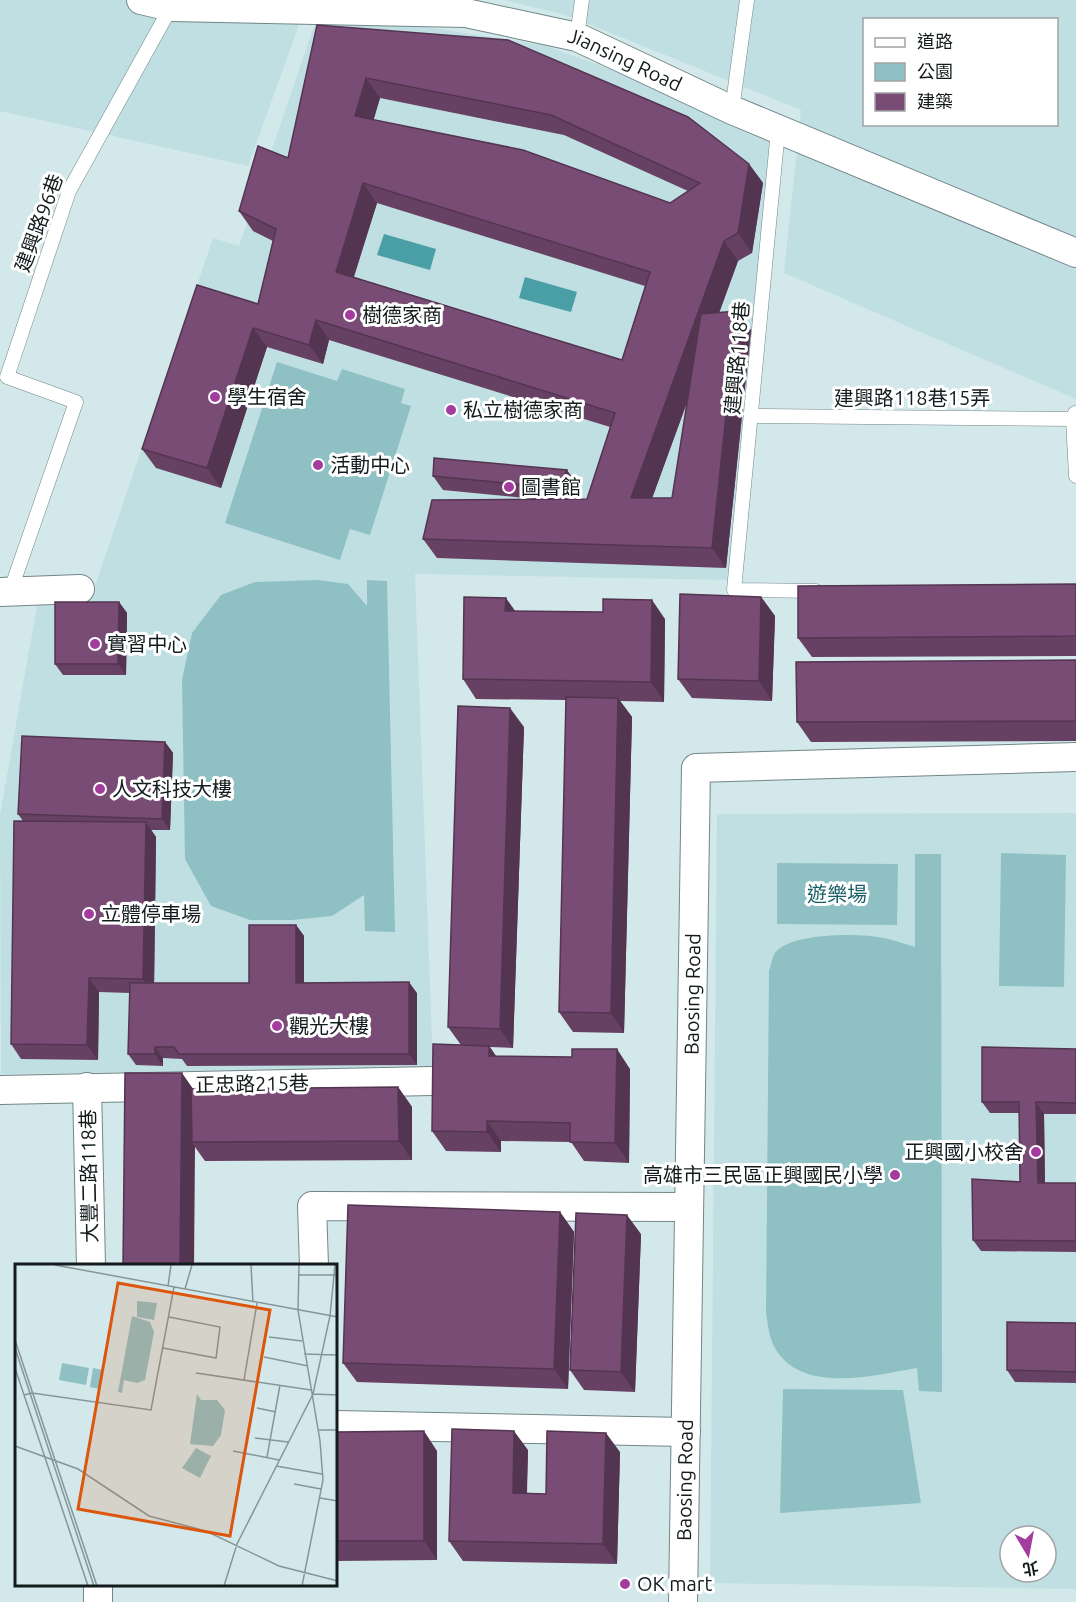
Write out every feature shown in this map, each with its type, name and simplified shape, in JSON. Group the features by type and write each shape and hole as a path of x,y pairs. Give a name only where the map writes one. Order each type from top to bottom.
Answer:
{"street":[{"name":"Jiansing Road","path":"141,0 171,7 335,6 466,13 577,37 778,130 1076,253"},
{"path":"5,592 80,589"},
{"name":"Baosing Road","path":"683,1602 696,768 1076,757"},
{"name":"正忠路215巷","path":"0,1090 431,1082"},
{"name":"大豐二路118巷","path":"87,1087 91,1264"},
{"path":"314,1264 312,1206 689,1207"},
{"path":"338,1425 686,1432"}],"lane":[{"path":"577,37 582,0"},
{"path":"732,110 747,0"},
{"name":"建興路96巷","path":"5,592 76,402 7,377 69,191 171,7"},
{"name":"建興路118巷","path":"778,130 734,590 828,591"},
{"path":"1074,415 1076,476"},
{"name":"建興路118巷15弄","path":"751,416 1074,415"}],"shaded area":[{"path":"0,0 308,0 248,166 0,111"},
{"path":"504,0 1076,0 1076,399 784,273 801,110 569,16"},
{"name":"私立樹德家商","path":"382,20 547,46 677,94 773,142 730,580 415,574 433,1068 1,1074 0,815 38,600 92,595 213,238 239,246 315,23"},
{"path":"384,234 436,249 430,270 377,255"},
{"path":"525,277 577,292 571,312 519,298"},
{"name":"高雄市三民區正興國民小學","path":"1076,813 1076,1589 710,1583 717,814"}],"green space":[{"name":"活動中心","path":"277,362 337,381 342,369 405,389 401,403 411,406 370,535 350,529 340,560 225,523"},
{"path":"318,580 348,584 367,606 367,580 387,581 395,932 365,931 364,895 332,916 292,920 250,920 211,906 185,859 182,680 192,633 221,595 255,582"},
{"path":"1001,853 1066,855 1064,987 999,986"},
{"path":"915,854 941,854 942,1392 919,1391 917,1368 840,1378 821,1377 803,1372 787,1363 775,1348 766,1313 769,971 772,960 775,953 783,946 795,941 826,936 873,936 915,947"},
{"name":"遊樂場","path":"777,863 898,864 897,925 777,924"},
{"path":"783,1389 903,1390 921,1503 780,1513"}],"building":[{"name":"樹德家商","path":"317,25 508,40 688,117 749,164 738,233 724,241 631,498 672,498 701,314 737,311 712,548 423,539 432,500 587,499 615,413 316,320 309,345 253,328 207,468 142,449 197,285 258,304 276,229 239,211 258,146 288,158","holes":["366,78 551,115 700,183 670,203 523,150 355,116","363,183 650,272 622,360 336,272"]},
{"path":"434,458 567,470 558,488 433,476"},
{"path":"1076,584 1076,636 798,638 798,586"},
{"path":"680,594 761,597 759,681 678,679"},
{"path":"464,597 506,598 505,611 603,612 603,599 652,600 651,682 463,679"},
{"name":"實習中心","path":"55,602 119,602 118,664 55,664"},
{"path":"1076,660 1076,721 797,722 796,662"},
{"path":"566,697 618,698 611,1013 559,1012"},
{"path":"458,706 510,708 500,1029 448,1027"},
{"name":"人文科技大樓","path":"22,736 165,742 162,819 18,814"},
{"name":"立體停車場","path":"14,821 146,822 143,979 89,978 87,1045 11,1044"},
{"name":"觀光大樓","path":"249,925 296,925 296,983 409,982 409,1054 179,1054 174,1047 155,1047 155,1054 128,1054 130,983 249,983"},
{"path":"433,1044 489,1046 489,1056 572,1057 572,1049 617,1049 615,1143 570,1142 570,1123 487,1121 487,1132 432,1131"},
{"path":"982,1047 1076,1049 1076,1103 1036,1102 1038,1183 1076,1183 1076,1241 973,1240 972,1179 1020,1182 1019,1102 982,1102"},
{"path":"125,1073 182,1073 180,1264 123,1264"},
{"path":"398,1087 399,1141 192,1142 191,1089"},
{"path":"348,1205 560,1212 554,1369 343,1363"},
{"path":"576,1213 627,1215 621,1372 570,1370"},
{"path":"1007,1322 1076,1323 1076,1372 1007,1370"},
{"path":"452,1429 514,1431 513,1493 546,1494 547,1431 606,1433 603,1544 449,1541"},
{"path":"424,1431 424,1541 338,1541 338,1432"}],"place":[{"name":"樹德家商","path":"350,315"},
{"name":"學生宿舍","path":"215,397"},
{"name":"私立樹德家商","path":"451,410"},
{"name":"活動中心","path":"318,465"},
{"name":"圖書館","path":"509,487"},
{"name":"實習中心","path":"95,644"},
{"name":"人文科技大樓","path":"100,789"},
{"name":"立體停車場","path":"89,914"},
{"name":"觀光大樓","path":"277,1026"},
{"name":"正興國小校舍","path":"1036,1152"},
{"name":"高雄市三民區正興國民小學","path":"895,1175"},
{"name":"OK mart","path":"625,1584"}]}
